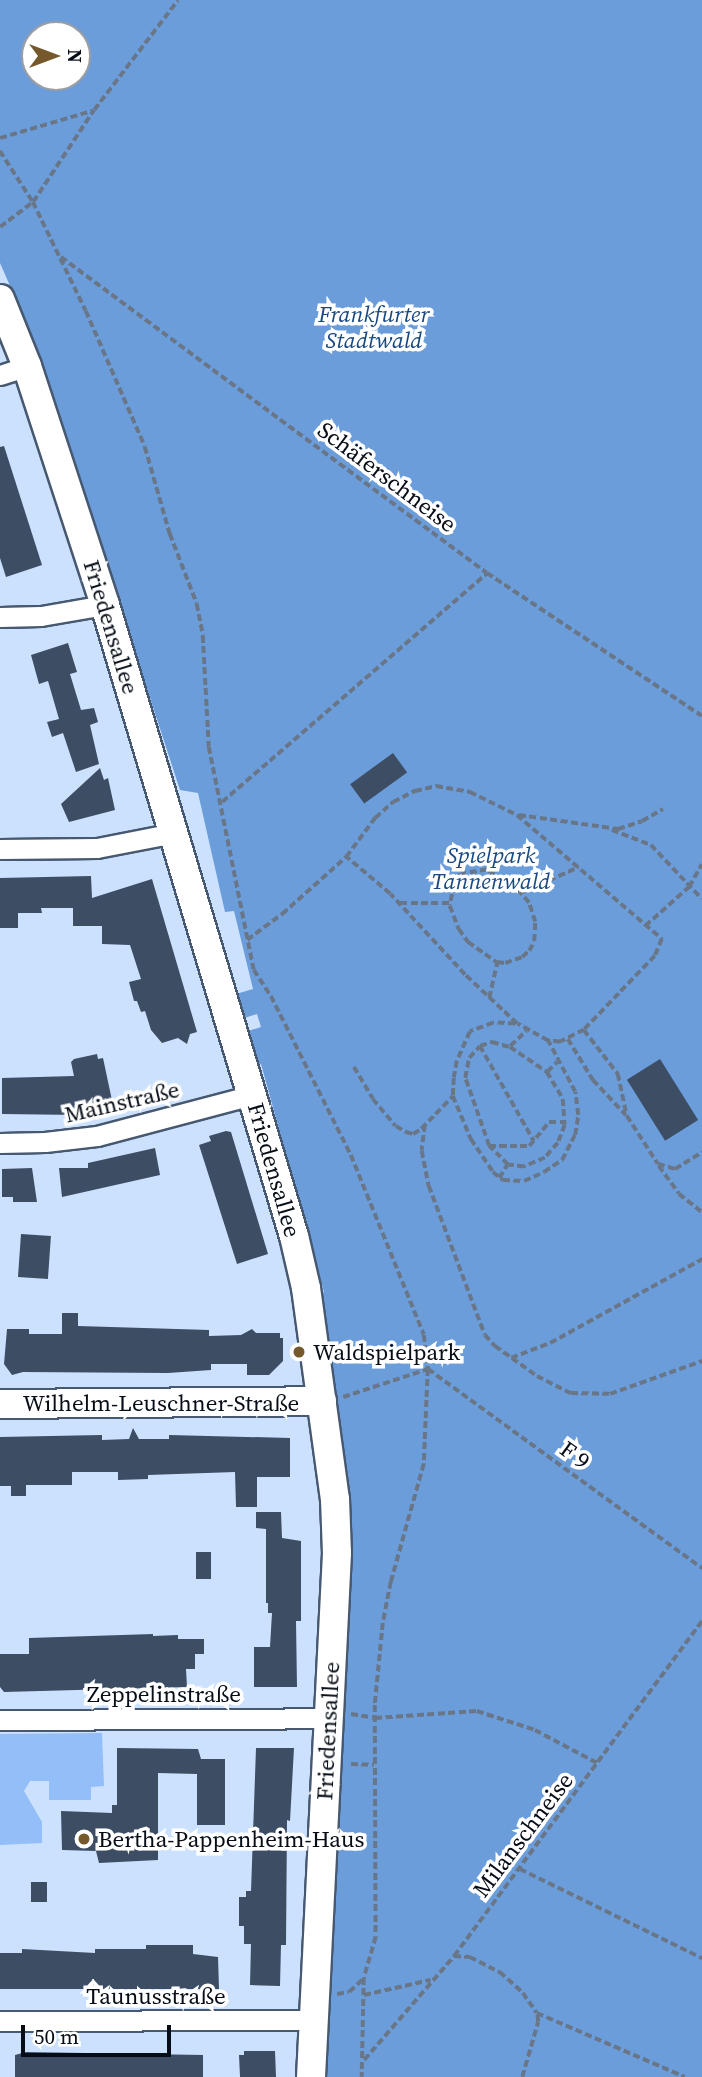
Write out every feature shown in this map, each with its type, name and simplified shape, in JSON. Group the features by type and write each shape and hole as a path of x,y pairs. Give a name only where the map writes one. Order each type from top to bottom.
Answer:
{"street":[{"name":"Friedensallee","path":"0,299 27,366 104,605 300,1261 337,1525 311,2077"},
{"path":"0,376 27,366"},
{"path":"0,617 41,616 104,605"},
{"path":"0,849 97,848 174,833"},
{"name":"Mainstraße","path":"0,1143 85,1139 252,1095"},
{"name":"Wilhelm-Leuschner-Straße","path":"0,1404 321,1401"},
{"name":"Zeppelinstraße","path":"0,1720 329,1718"},
{"name":"Taunusstraße","path":"0,2021 312,2020"}],"path":[{"path":"0,227 33,202 94,110 178,0"},
{"path":"0,138 94,110"},
{"path":"0,151 33,202 60,256 145,447 170,534 197,604 203,636 209,747 254,970 271,996 351,1155 424,1335 428,1369 424,1464 383,1623 375,1718 376,1937 364,1978 362,2077"},
{"name":"Schäferschneise","path":"60,256 487,573 702,716"},
{"path":"222,802 487,573"},
{"path":"247,940 282,914 346,857 375,818 393,802 415,791 436,786 470,792 517,815 663,939 655,956 583,1030 568,1039 548,1041 517,1024 400,903 346,857"},
{"path":"610,829 631,826 663,809"},
{"path":"517,815 542,816 610,829 651,845 702,899"},
{"path":"645,926 689,887 702,864"},
{"path":"520,893 579,867"},
{"path":"487,870 496,874 529,904 536,922 534,941 529,951 522,957 505,963 497,962 468,942 459,929 450,904 454,884 461,874 487,870"},
{"path":"400,903 450,904"},
{"path":"489,998 497,962"},
{"path":"517,1024 493,1023 470,1032 457,1061 454,1078 453,1096 471,1139 499,1178 524,1181 544,1172 562,1160 576,1127 575,1092 548,1041"},
{"path":"583,1030 618,1074 627,1116"},
{"path":"510,1047 526,1031"},
{"path":"568,1039 593,1080 627,1116 679,1194 702,1212"},
{"path":"492,1042 510,1047 547,1072 563,1098 565,1124 558,1143 545,1158 524,1167 508,1164 489,1146 465,1078 469,1058 480,1046 492,1042"},
{"path":"480,1046 534,1141"},
{"path":"547,1072 557,1062"},
{"path":"354,1067 373,1099 396,1126 413,1134 453,1096"},
{"path":"454,1078 465,1078"},
{"path":"489,1146 499,1143 518,1147 534,1141 549,1122 576,1127"},
{"path":"425,1125 422,1151 433,1199 485,1335 511,1358 537,1376 571,1393 610,1394 702,1361"},
{"path":"658,1164 675,1169 702,1152"},
{"path":"499,1178 508,1164"},
{"path":"511,1358 550,1343 702,1259"},
{"path":"321,1401 349,1395 428,1369"},
{"name":"F 9","path":"428,1369 702,1568"},
{"name":"Milanschneise","path":"362,2062 454,1956 702,1621"},
{"path":"375,1718 477,1712 535,1730 598,1763"},
{"path":"350,1764 374,1765"},
{"path":"520,1869 702,1958"},
{"path":"454,1956 470,1957 500,1972 523,1993 537,2013 538,2022 522,2077"},
{"path":"363,1995 432,1979"},
{"path":"537,2013 685,2077"}],"shaded area":[{"path":"102,1733 104,1786 91,1787 91,1800 49,1800 49,1781 30,1781 24,1791 42,1822 42,1843 0,1845 0,1734"}],"green space":[{"name":"Frankfurter Stadtwald","path":"0,0 702,0 702,2077 323,2077 338,1763 317,1295 324,1292 261,1064 252,1066 242,1033 261,1027 257,1014 238,1020 229,996 253,989 234,911 225,912 198,793 180,790 32,336 0,263"}],"building":[{"path":"4,446 42,565 6,577 0,558 0,447"},
{"path":"68,643 77,672 70,674 81,710 94,708 98,722 90,725 99,764 76,772 63,733 52,737 47,722 59,719 48,681 39,684 31,655"},
{"path":"393,753 407,772 364,804 350,784"},
{"path":"100,768 104,780 108,778 115,810 69,822 61,804"},
{"path":"91,876 92,898 152,879 197,1032 190,1034 187,1044 178,1038 162,1043 151,1030 145,1011 141,1012 137,1001 134,1001 129,982 141,979 130,945 102,944 102,926 73,926 73,908 41,908 42,913 18,913 18,928 0,928 0,878"},
{"path":"97,1054 98,1059 103,1058 113,1105 105,1106 106,1110 80,1115 2,1114 2,1078 74,1076 71,1062 74,1059"},
{"path":"660,1059 698,1120 665,1141 627,1080"},
{"path":"231,1132 268,1254 237,1264 199,1145 211,1141 209,1136"},
{"path":"155,1148 160,1175 62,1197 59,1168 88,1168 88,1163"},
{"path":"32,1168 37,1202 13,1202 13,1197 2,1197 2,1169"},
{"path":"21,1234 51,1236 48,1279 18,1277"},
{"path":"62,1313 78,1313 78,1326 209,1330 209,1336 241,1335 252,1329 256,1333 280,1333 280,1338 283,1338 283,1361 269,1375 247,1375 247,1364 211,1364 211,1370 168,1373 23,1372 12,1375 4,1364 7,1329 29,1329 29,1334 62,1334"},
{"path":"133,1428 139,1439 169,1439 169,1435 290,1438 290,1477 257,1477 257,1507 236,1507 235,1472 148,1475 148,1479 118,1480 118,1472 72,1472 72,1485 26,1485 26,1496 11,1496 11,1486 0,1486 0,1437 102,1435 102,1440 129,1439"},
{"path":"256,1512 281,1512 282,1538 301,1541 301,1621 296,1621 297,1687 254,1687 254,1647 270,1647 272,1613 268,1613 266,1603 266,1529 256,1528"},
{"path":"196,1552 211,1552 211,1579 196,1579"},
{"path":"178,1635 178,1639 204,1639 204,1654 195,1654 195,1669 186,1669 187,1687 4,1692 0,1687 0,1654 29,1654 29,1638"},
{"path":"117,1748 198,1749 201,1759 225,1759 225,1825 197,1825 197,1774 158,1773 158,1860 99,1863 96,1851 62,1850 61,1811 112,1813 112,1805 117,1805"},
{"path":"256,1748 294,1748 290,1821 287,1820 286,1945 281,1945 280,1986 250,1985 251,1944 244,1944 244,1926 239,1926 239,1897 246,1897 246,1891 251,1891"},
{"path":"31,1882 47,1882 47,1902 31,1902"},
{"path":"146,1945 193,1945 193,1954 218,1957 219,1989 0,1989 0,1953 22,1953 22,1949 95,1953 95,1949 146,1949"},
{"path":"244,2051 275,2051 276,2077 240,2077 239,2055 244,2055"},
{"path":"26,2052 203,2055 203,2077 15,2077 15,2055"}],"place":[{"name":"Waldspielpark","path":"299,1352"},
{"name":"Bertha-Pappenheim-Haus","path":"84,1839"}],"park label":[{"name":"Spielpark Tannenwald","path":"491,868"}]}
